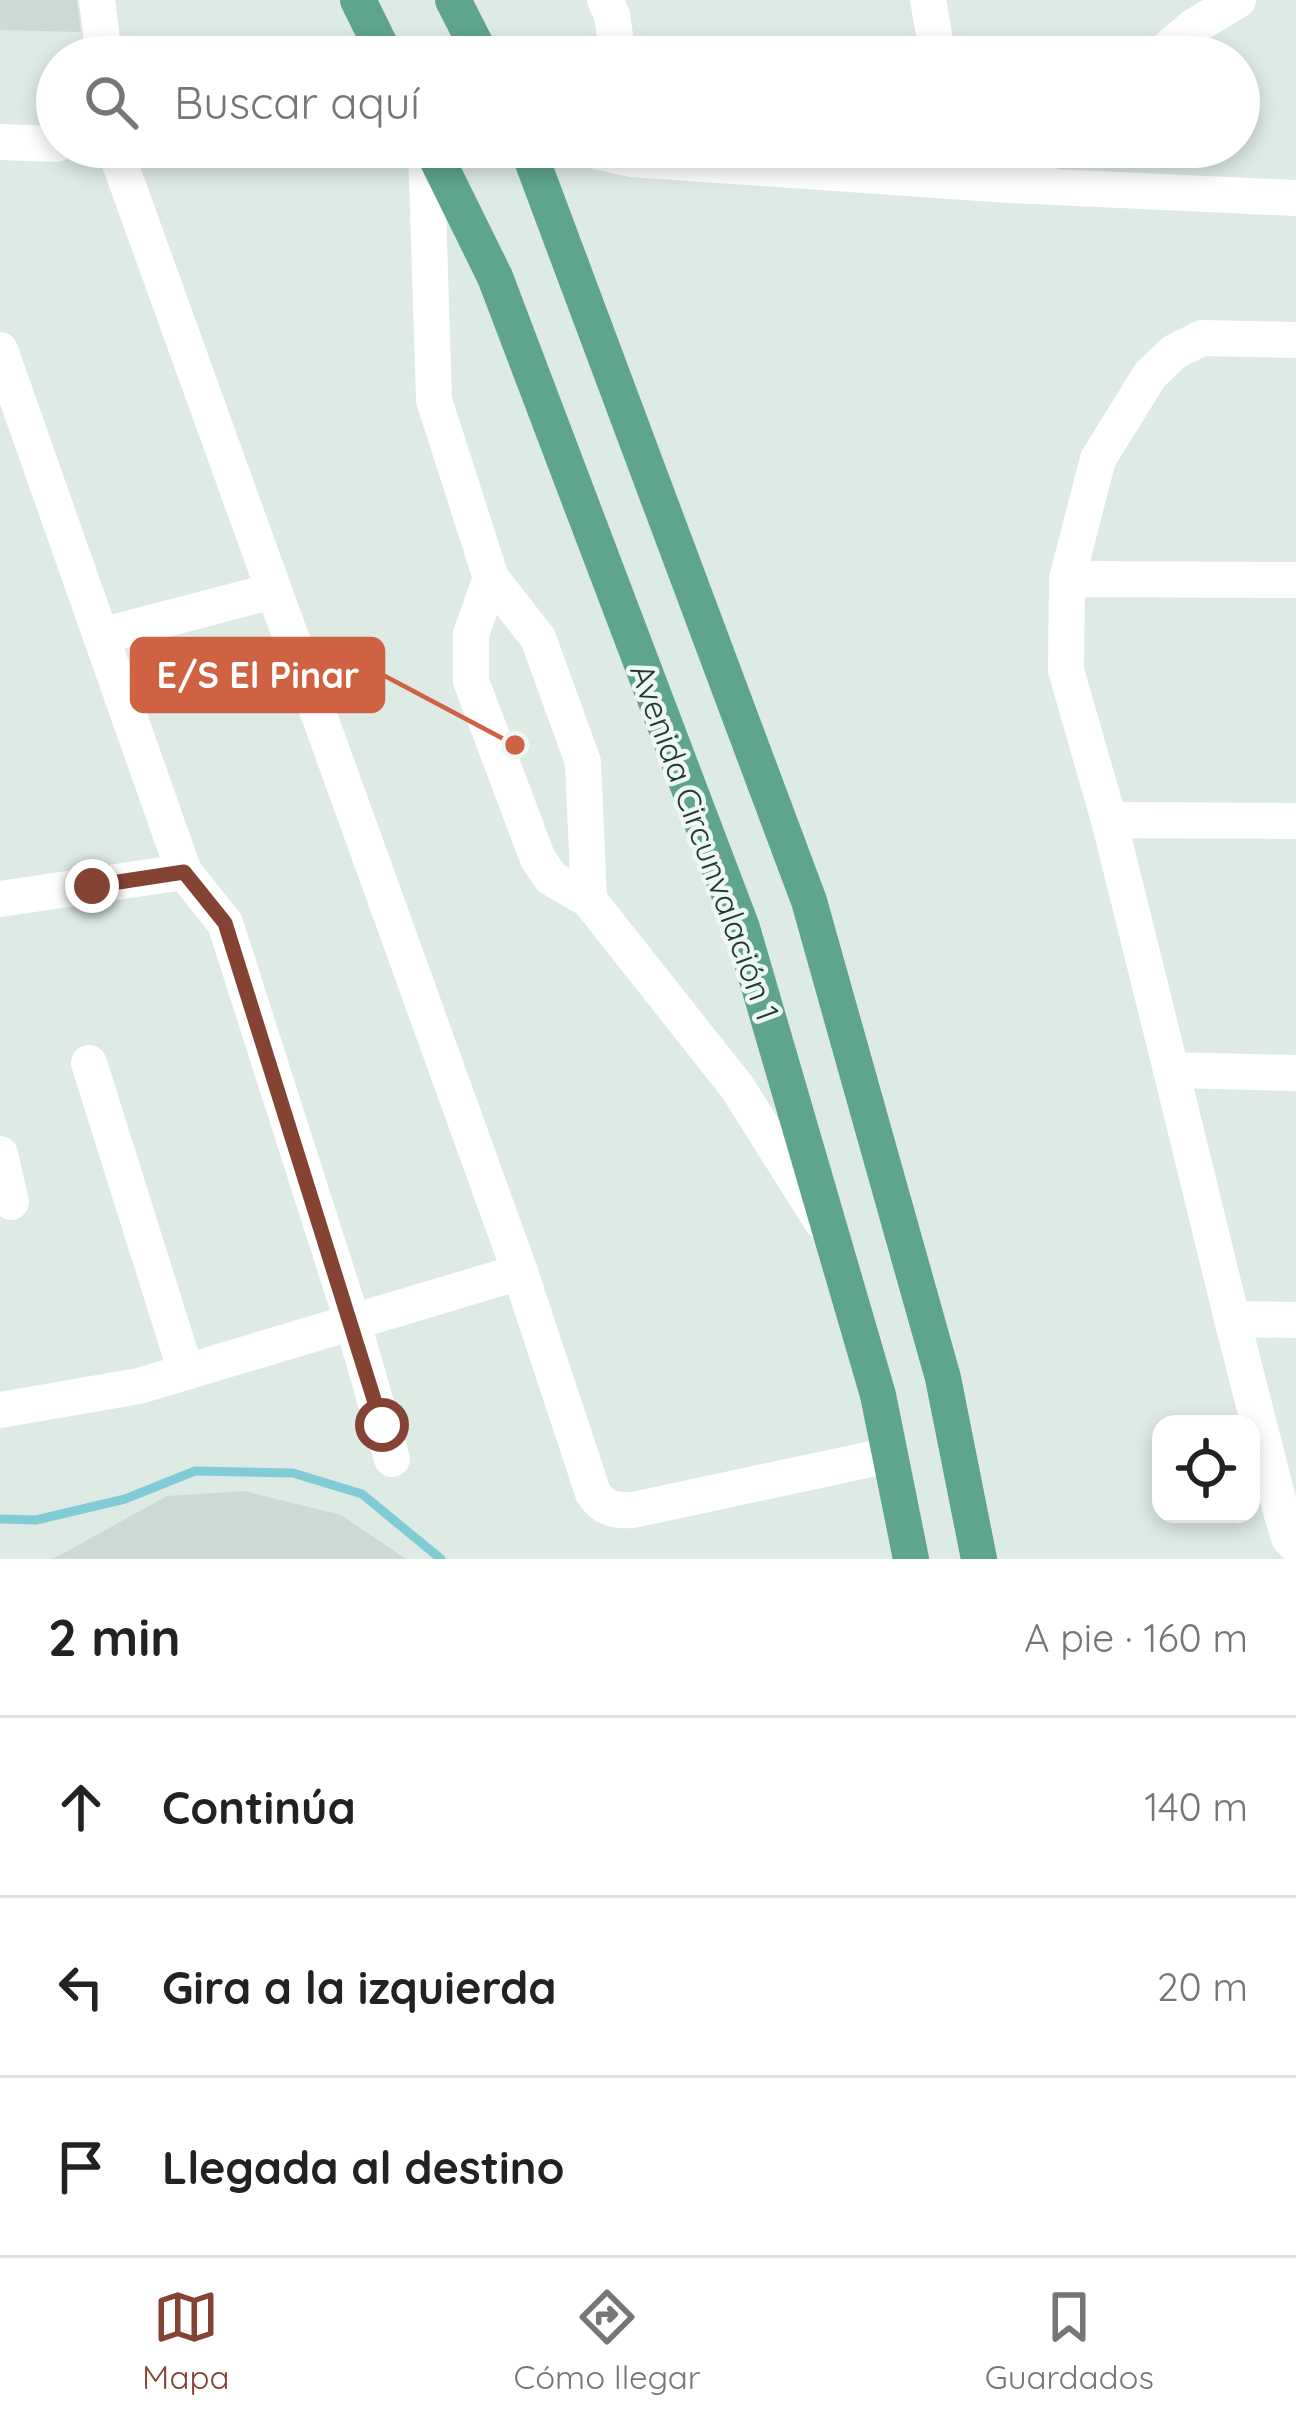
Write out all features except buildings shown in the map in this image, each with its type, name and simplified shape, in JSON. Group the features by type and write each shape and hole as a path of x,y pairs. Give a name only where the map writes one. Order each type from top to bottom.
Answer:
{"main road":[{"path":"358,0 369,36"},
{"path":"452,0 471,36"},
{"name":"Avenida Circunvalación 1","path":"439,168 495,277 742,928 878,1395 911,1559"},
{"path":"536,168 809,901 944,1378 980,1559"}],"street":[{"path":"97,0 101,36"},
{"path":"605,0 615,36"},
{"path":"928,0 934,36"},
{"path":"1182,36 1238,0"},
{"path":"0,142 36,143"},
{"path":"122,168 520,1272 592,1493 614,1511 633,1510 890,1455"},
{"path":"428,168 434,400 490,578 538,638 583,762 589,900"},
{"path":"968,168 1009,185 1296,198"},
{"path":"1009,185 1030,168"},
{"path":"1296,340 1202,338 1174,352 1150,375 1097,459 1067,579 1066,670 1281,1511 1296,1545"},
{"path":"0,350 184,872 225,923 392,1459"},
{"path":"490,578 471,634 471,681 538,859 551,878 589,900 737,1087 833,1240"},
{"path":"1067,579 1296,580"},
{"path":"100,635 274,591"},
{"path":"1108,820 1296,821"},
{"path":"0,899 184,872"},
{"path":"89,1063 186,1372"},
{"path":"1171,1070 1296,1073"},
{"path":"0,1154 11,1202"},
{"path":"0,1410 139,1386 520,1272"},
{"path":"1232,1319 1296,1320"}],"shaded area":[{"path":"0,0 77,0 81,32 0,30"},
{"path":"244,1491 341,1515 406,1559 53,1559 167,1496"}],"waterway":[{"path":"0,1519 36,1520 125,1499 195,1471 293,1473 362,1494 441,1559"}],"place":[{"name":"E/S El Pinar","path":"515,745"}],"route":[{"path":"92,886 184,872 225,923 382,1425"}]}
